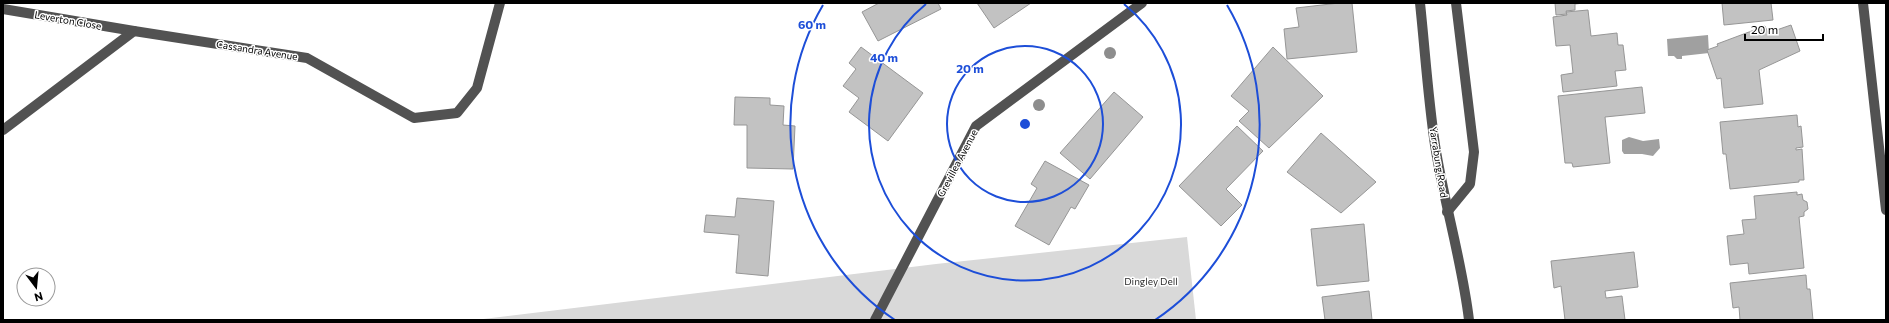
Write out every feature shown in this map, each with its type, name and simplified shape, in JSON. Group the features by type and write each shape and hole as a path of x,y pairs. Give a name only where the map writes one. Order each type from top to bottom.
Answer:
{"street":[{"name":"Cassandra Avenue","path":"134,31 307,58 414,118 457,113 477,88 500,3"},
{"name":"Grevillea Avenue","path":"875,320 976,126 1142,3"},
{"name":"Yarrabung Road","path":"1420,3 1435,144 1447,212 1466,296 1469,320"},
{"path":"1447,212 1470,184 1474,152 1456,3"},
{"path":"1864,3 1886,210"},
{"name":"Leverton Close","path":"3,9 134,31"},
{"path":"3,130 134,31"}],"green space":[{"name":"Dingley Dell","path":"1187,237 1196,320 475,320 936,264"}],"shaded area":[{"path":"1708,35 1709,53 1682,56 1682,59 1677,59 1674,56 1668,56 1667,39"},
{"path":"1629,137 1643,141 1659,139 1660,148 1653,156 1642,154 1624,154 1622,151 1622,140"}],"building":[{"path":"879,3 938,3 941,9 878,41 862,12"},
{"path":"977,3 1031,3 994,28"},
{"path":"1352,3 1357,52 1287,59 1284,29 1299,27 1296,8"},
{"path":"1555,3 1584,3 1575,4 1575,10 1566,11 1567,14 1556,15"},
{"path":"1722,3 1771,3 1773,20 1724,25"},
{"path":"1588,10 1591,36 1617,33 1618,45 1623,45 1626,70 1615,71 1617,86 1563,92 1561,75 1573,73 1570,45 1556,46 1553,17 1567,15 1566,12"},
{"path":"1791,25 1800,51 1759,70 1763,104 1724,108 1721,78 1717,79 1707,50 1718,46 1717,44 1765,26 1768,33"},
{"path":"861,47 923,93 888,141 849,112 859,98 843,86 856,69 849,63"},
{"path":"1273,47 1323,96 1269,148 1239,121 1249,111 1231,96"},
{"path":"1642,87 1645,113 1605,117 1610,163 1573,167 1572,163 1565,163 1558,96"},
{"path":"1114,92 1143,117 1090,179 1060,153"},
{"path":"735,97 770,98 770,105 784,106 783,125 795,126 793,169 747,168 747,125 734,125"},
{"path":"1797,115 1798,127 1801,126 1803,147 1796,148 1796,150 1802,149 1804,180 1799,180 1799,182 1730,189 1726,154 1723,154 1720,122"},
{"path":"1237,126 1263,151 1226,189 1242,205 1221,226 1179,186"},
{"path":"1321,133 1376,182 1341,213 1287,172"},
{"path":"1045,161 1089,185 1075,209 1071,207 1049,245 1015,226 1037,188 1031,184"},
{"path":"1797,192 1797,195 1802,194 1803,200 1807,202 1808,209 1804,212 1804,216 1799,217 1804,268 1749,274 1748,263 1730,265 1727,236 1744,234 1742,220 1756,219 1754,196"},
{"path":"737,198 774,201 768,276 736,273 739,235 704,232 706,215 735,217"},
{"path":"1364,224 1369,281 1317,286 1311,229"},
{"path":"1634,252 1638,287 1605,291 1606,298 1622,296 1625,320 1565,320 1561,286 1554,288 1551,261"},
{"path":"1806,275 1807,289 1810,289 1813,320 1740,320 1739,307 1733,308 1730,283"},
{"path":"1369,291 1372,320 1325,320 1322,297"}]}
